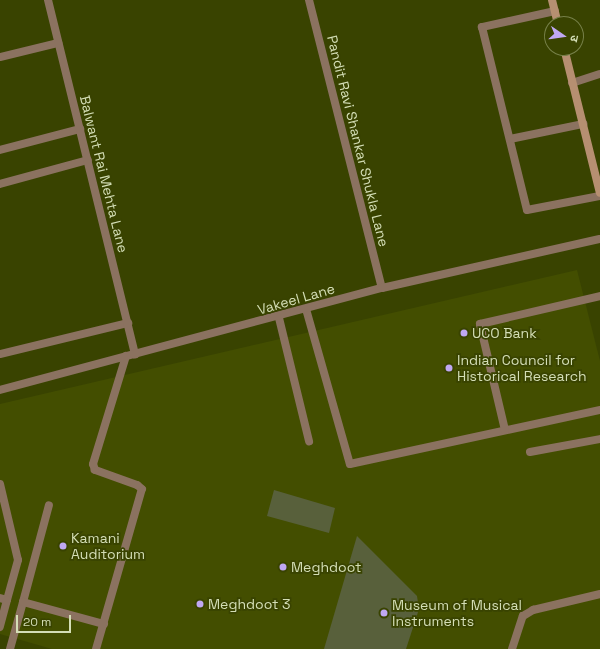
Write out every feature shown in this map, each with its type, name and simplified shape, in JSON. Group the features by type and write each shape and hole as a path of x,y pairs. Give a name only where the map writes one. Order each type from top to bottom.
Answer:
{"main road":[{"path":"552,0 556,16"},
{"path":"566,56 600,193"}],"street":[{"name":"Balwant Rai Mehta Lane","path":"48,0 135,354"},
{"name":"Pandit Ravi Shankar Shukla Lane","path":"309,0 382,288"},
{"path":"555,11 482,26 527,210 600,196"},
{"path":"0,57 58,43"},
{"path":"572,83 600,74"},
{"path":"510,139 583,124"},
{"path":"0,150 80,129"},
{"path":"0,184 88,160"},
{"name":"Vakeel Lane","path":"0,390 126,356 279,318 382,288 600,239"},
{"path":"505,430 480,324 600,296"},
{"path":"306,309 350,464 600,410"},
{"path":"279,318 309,441"},
{"path":"0,354 128,323"},
{"path":"96,649 142,489 137,484 95,470 93,464 126,356"},
{"path":"530,452 600,439"},
{"path":"0,484 18,560 4,599 0,627"},
{"path":"10,649 49,505"},
{"path":"512,649 523,616 533,610 600,594"},
{"path":"23,602 104,624"}],"shaded area":[{"path":"577,270 600,361 600,649 52,649 0,634 0,404"},
{"path":"274,490 335,508 329,533 267,516"},
{"path":"357,536 417,596 419,609 406,649 324,649"}],"place":[{"name":"UCO Bank","path":"464,333"},
{"name":"Indian Council for Historical Research","path":"449,368"},
{"name":"Kamani Auditorium","path":"63,546"},
{"name":"Meghdoot","path":"283,567"},
{"name":"Meghdoot 3","path":"200,604"},
{"name":"Museum of Musical Instruments","path":"384,613"}]}
